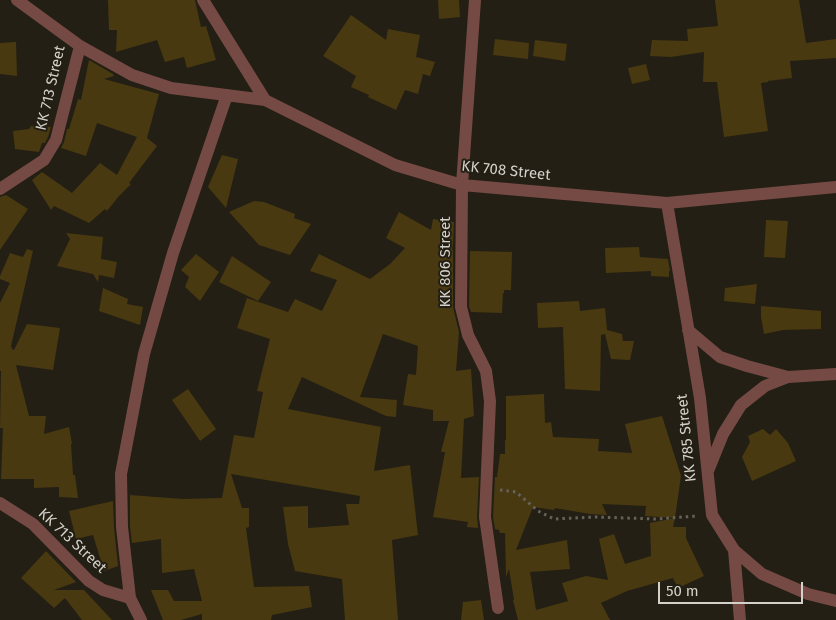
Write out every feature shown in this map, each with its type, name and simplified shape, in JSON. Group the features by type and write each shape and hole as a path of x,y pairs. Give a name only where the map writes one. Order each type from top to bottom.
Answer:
{"street":[{"name":"KK 713 Street","path":"0,189 44,160 56,140 80,46 17,0"},
{"path":"203,0 265,100"},
{"name":"KK 806 Street","path":"475,0 462,185 461,307 468,335 486,371 490,401 485,517 498,608"},
{"name":"KK 708 Street","path":"80,46 132,75 171,88 265,100 395,165 462,185 667,203 836,187"},
{"path":"141,620 130,598 122,527 121,474 144,354 173,253 227,96"},
{"name":"KK 785 Street","path":"667,203 700,398 712,515 734,550 762,574 808,594 836,601"},
{"path":"688,330 720,357 788,377"},
{"path":"707,473 722,434 741,405 765,386 788,377 836,374"},
{"name":"KK 713 Street","path":"0,502 33,524 89,580 103,590 130,598"},
{"path":"734,550 740,620"}],"path":[{"path":"487,488 516,492 538,511 554,519 596,517 656,519 712,515"}],"building":[{"path":"108,0 195,0 201,27 206,26 216,60 187,68 184,57 165,62 157,40 116,52 117,30 109,30"},
{"path":"438,0 459,0 460,17 439,19"},
{"path":"715,0 799,0 806,43 836,39 836,58 790,61 792,78 761,83 768,131 724,137 717,82 703,82 704,52 671,57 650,56 652,40 688,41 687,29 718,26"},
{"path":"351,15 386,40 388,29 420,35 416,57 435,62 430,76 423,74 418,94 405,90 396,110 351,87 356,76 323,56"},
{"path":"495,39 529,43 528,59 493,55"},
{"path":"535,40 567,44 565,61 533,56"},
{"path":"16,42 17,76 0,74 0,43"},
{"path":"89,60 114,76 104,79 159,94 147,138 157,146 129,183 131,184 107,211 105,209 89,223 54,206 51,210 32,180 42,172 72,193 100,163 117,175 137,137 97,123 86,156 61,148 78,99 81,100"},
{"path":"646,64 650,80 632,84 628,68"},
{"path":"31,126 51,127 48,137 45,143 42,143 39,152 15,149 13,131 29,129"},
{"path":"222,155 238,159 226,208 208,187"},
{"path":"6,195 28,209 0,250 0,197"},
{"path":"254,201 264,202 295,214 294,218 311,224 290,255 259,245 229,212"},
{"path":"399,212 431,230 433,219 454,222 452,250 453,307 459,332 456,371 471,369 474,416 464,419 461,478 479,477 478,528 467,527 468,522 433,517 445,452 441,452 449,421 433,421 433,410 403,405 408,374 416,375 418,346 383,334 360,397 397,400 396,417 386,416 302,377 288,409 381,427 374,471 410,465 418,535 392,540 398,620 345,620 342,579 295,571 288,544 283,507 308,506 308,528 349,525 346,504 359,504 360,496 231,474 242,508 249,508 249,527 246,528 254,587 309,586 312,607 272,615 271,620 202,620 202,614 181,620 163,620 151,590 168,590 174,601 202,601 194,569 162,573 161,539 132,543 130,495 183,499 222,498 234,435 254,438 263,392 257,391 270,339 237,328 247,298 288,312 295,299 322,311 337,280 310,271 319,254 370,279 390,264 405,248 386,238"},
{"path":"766,220 788,221 785,258 764,257"},
{"path":"66,233 103,237 101,259 117,262 114,278 99,275 98,282 93,274 57,266 70,239"},
{"path":"639,247 640,257 668,259 669,277 651,276 651,271 606,273 605,248"},
{"path":"27,249 33,251 11,346 14,350 27,324 60,328 53,370 16,365 29,416 46,416 44,434 69,427 72,444 73,475 75,475 78,498 59,497 59,487 34,488 34,479 1,479 3,428 0,428 0,303 10,283 0,279 0,276 10,253 23,257"},
{"path":"470,251 512,252 511,290 504,290 502,313 471,312 469,306"},
{"path":"196,254 219,272 200,301 185,287 189,277 181,270"},
{"path":"232,256 271,282 258,301 219,282"},
{"path":"757,284 755,304 724,301 725,288"},
{"path":"103,288 128,299 127,304 143,307 140,325 99,311"},
{"path":"579,301 580,311 605,308 607,330 622,334 623,341 634,341 630,360 611,359 605,334 601,335 600,391 565,389 563,327 538,328 537,303"},
{"path":"761,306 821,311 821,329 783,330 764,334"},
{"path":"188,389 216,429 200,441 172,400"},
{"path":"544,394 545,423 551,422 553,437 599,439 598,451 632,453 625,424 662,416 681,476 675,518 673,527 686,527 686,538 704,576 678,588 673,578 627,591 601,603 610,620 518,620 509,569 506,577 505,533 500,533 499,530 495,529 493,517 495,477 497,477 500,454 505,454 506,396","holes":["602,504 646,506 645,516 675,518 650,523 651,556 625,564 614,534 599,539 608,580 586,576 562,583 568,601 536,610 530,572 570,569 567,540 516,550 533,507 607,515"]},
{"path":"763,429 770,435 776,429 788,443 796,461 752,481 742,457 750,442 748,436"},
{"path":"113,501 118,566 104,571 93,535 76,539 69,511"},
{"path":"46,551 76,582 54,590 84,590 112,620 82,620 65,598 54,608 21,578"},
{"path":"481,600 484,620 461,620 463,602"}]}
